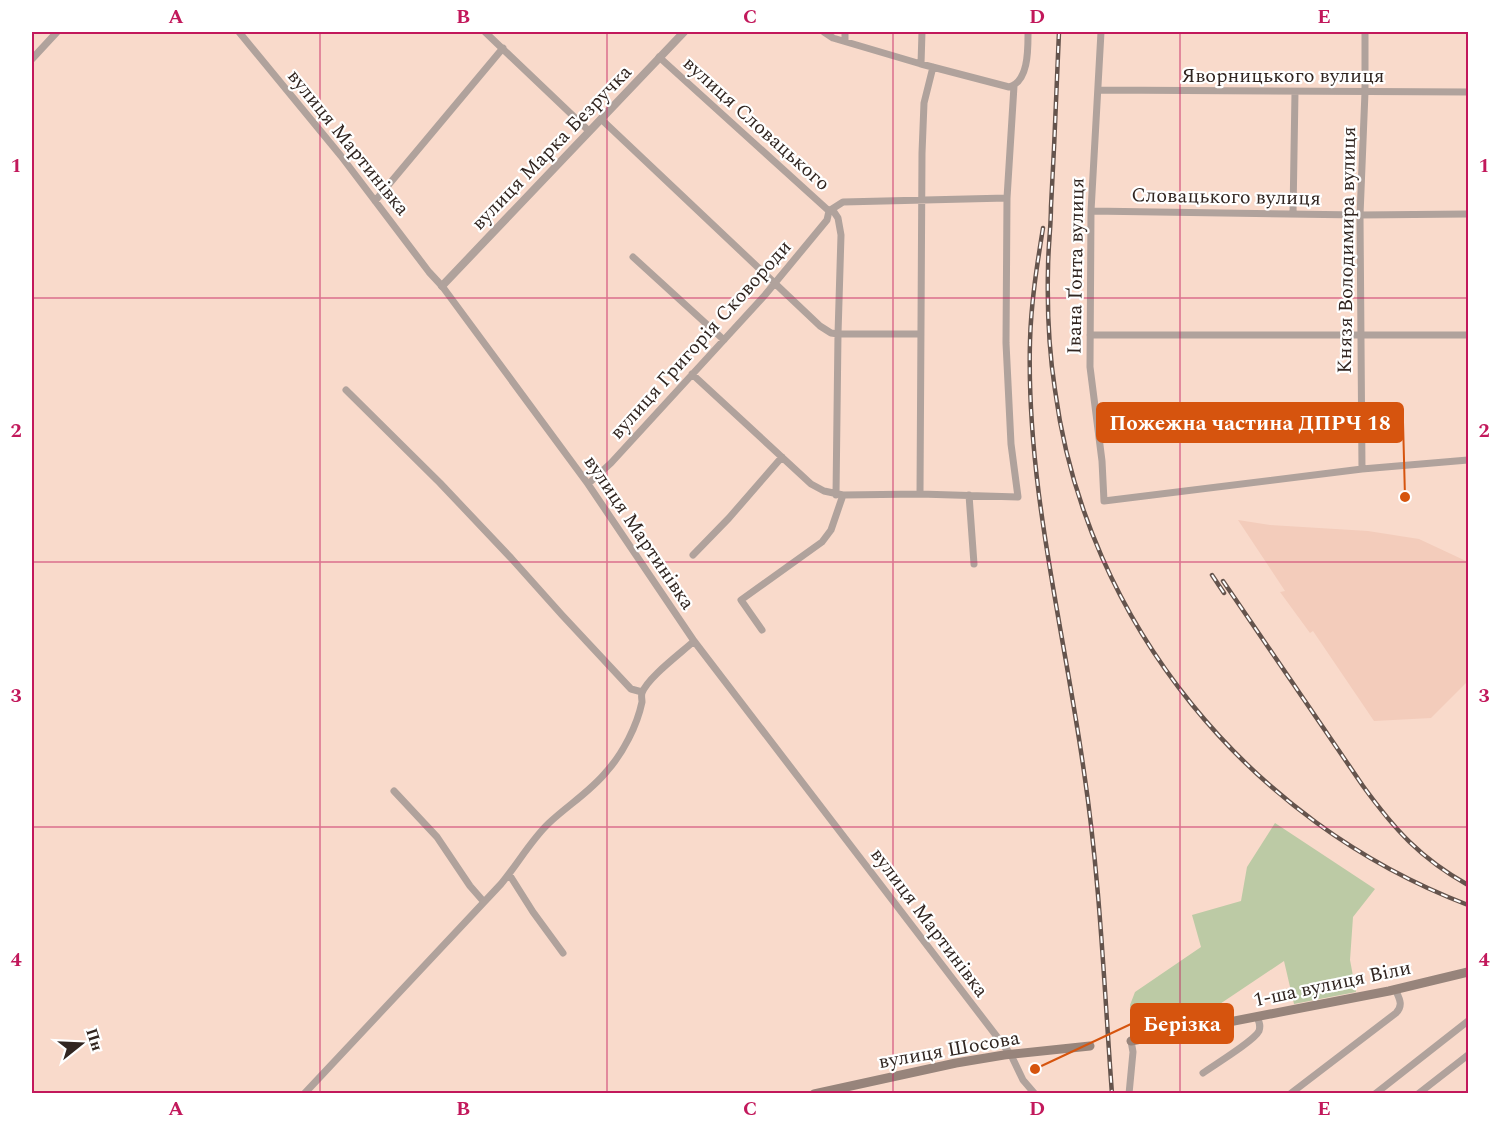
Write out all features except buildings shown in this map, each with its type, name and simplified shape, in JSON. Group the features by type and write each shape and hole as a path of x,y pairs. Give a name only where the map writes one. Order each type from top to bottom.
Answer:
{"main road":[{"name":"1-ша вулиця Віли","path":"1131,1041 1395,989 1468,972"},
{"name":"вулиця Шосова","path":"814,1094 838,1091 956,1063 1090,1046"}],"street":[{"path":"32,59 57,32"},
{"name":"вулиця Мартинівка","path":"239,32 442,286 588,484 694,641 1011,1055 1023,1080 1035,1094"},
{"path":"485,32 589,131"},
{"name":"вулиця Марка Безручка","path":"442,286 684,32"},
{"path":"824,32 833,38 1003,87 1014,86 1019,82 1024,71 1028,32"},
{"path":"845,32 845,41"},
{"path":"921,64 922,32"},
{"name":"Івана Ґонта вулиця","path":"1101,32 1091,211 1090,367 1102,461 1104,501 1362,469"},
{"name":"Князя Володимира вулиця","path":"1362,469 1360,215 1365,32"},
{"path":"375,201 503,48"},
{"name":"вулиця Словацького","path":"659,57 831,210"},
{"path":"920,494 921,200 924,103 933,67"},
{"path":"692,374 811,484 824,491 839,495 920,494 1018,497 1011,444 1006,343 1007,198 1014,86"},
{"name":"Яворницького вулиця","path":"1098,90 1468,92"},
{"path":"1293,214 1295,92"},
{"path":"601,119 820,326 831,333 838,334 921,334"},
{"path":"762,630 741,600 822,542 831,530 839,495 838,334 841,235 838,218 831,210 843,202 1007,198"},
{"name":"вулиця Григорія Сковороди","path":"588,484 776,283 827,220 831,210"},
{"name":"Словацького вулиця","path":"1091,211 1360,215 1468,214"},
{"path":"633,257 724,340"},
{"path":"1090,335 1468,336"},
{"path":"346,390 511,558 631,689 642,692"},
{"path":"693,555 782,458"},
{"path":"1362,469 1468,460"},
{"path":"969,495 974,564"},
{"path":"304,1094 484,902 509,874 534,839 584,795 607,771 630,737 642,702 642,692 652,679 694,641"},
{"path":"394,791 436,837 484,902"},
{"path":"509,874 563,953"},
{"path":"1290,1094 1396,1013 1401,1002 1395,989"},
{"path":"1203,1072 1254,1037 1260,1028 1257,1017"},
{"path":"1375,1094 1468,1021"},
{"path":"1129,1094 1133,1052 1131,1041"},
{"path":"1418,1094 1468,1055"}],"shaded area":[{"path":"1238,520 1270,525 1368,531 1419,539 1466,561 1468,566 1468,676 1466,678 1468,681 1431,718 1374,721 1313,631 1310,633 1280,592 1285,591"}],"green space":[{"path":"1275,823 1375,889 1353,917 1350,960 1356,992 1294,1004 1284,961 1199,1018 1134,1032 1130,1005 1135,992 1201,947 1192,915 1241,901 1247,867"}],"railway":[{"path":"1059,32 1048,261 1050,345 1055,390 1073,476 1102,557 1142,633 1191,704 1250,767 1316,822 1389,869 1468,905"},
{"path":"1043,228 1033,298 1030,341 1030,395 1034,449 1048,557 1076,718 1094,852 1112,1094"},
{"path":"1212,575 1224,593"},
{"path":"1223,581 1363,786 1386,816 1422,853 1468,885"}],"place":[{"name":"Пожежна частина ДПРЧ 18","path":"1405,497"},
{"name":"Берізка","path":"1035,1069"}]}
